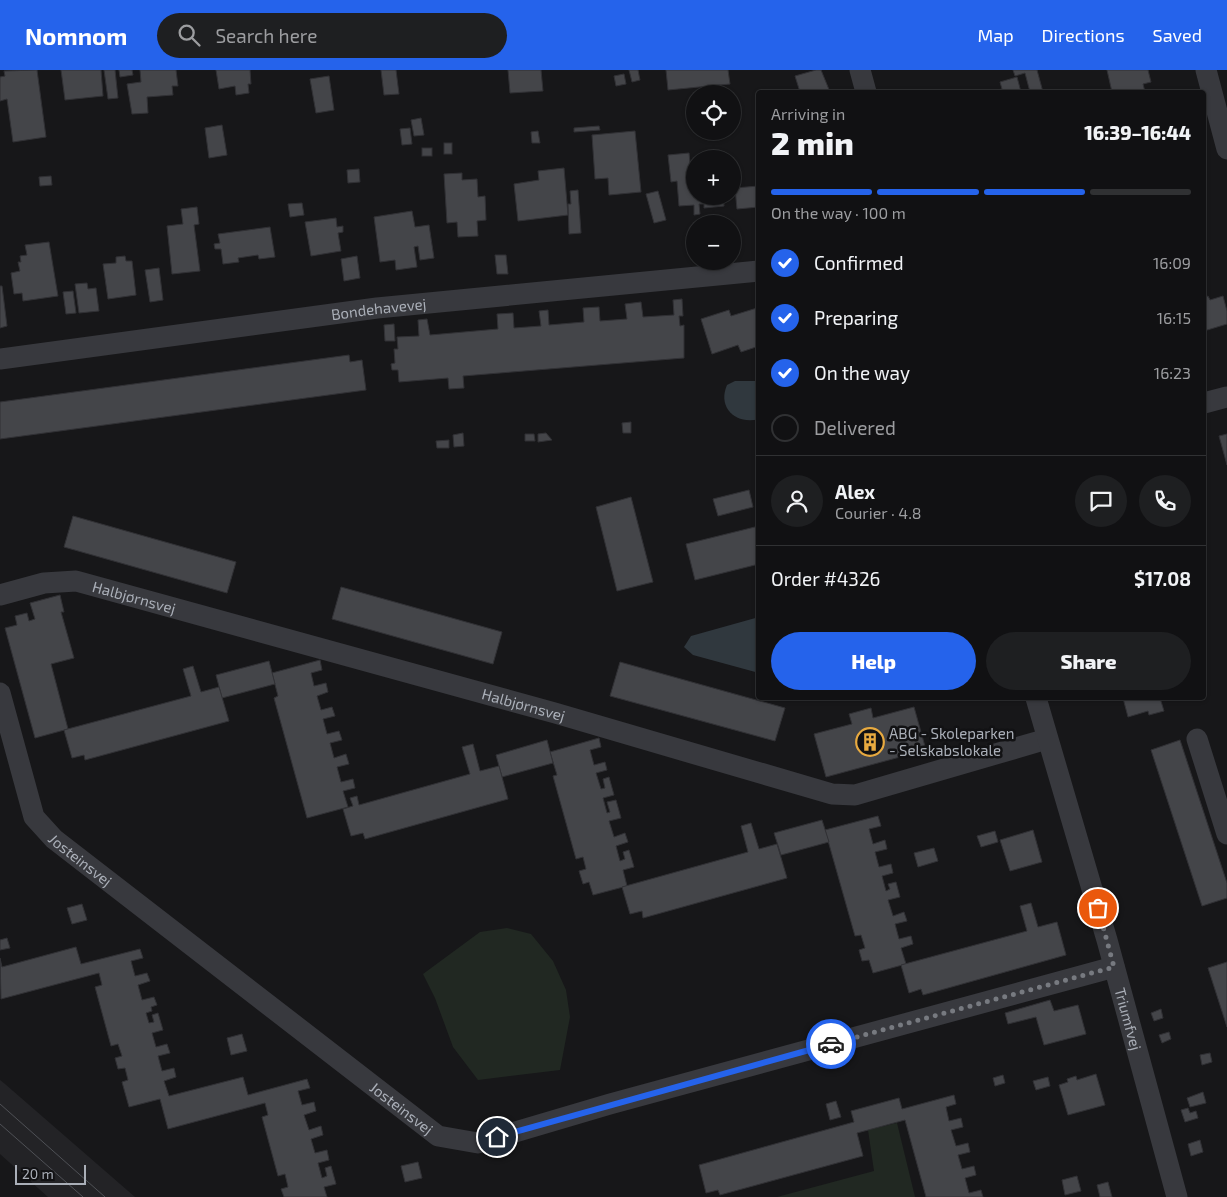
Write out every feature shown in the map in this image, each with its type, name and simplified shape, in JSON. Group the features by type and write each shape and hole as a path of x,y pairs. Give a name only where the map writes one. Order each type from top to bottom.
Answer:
{"street":[{"path":"860,70 865,90"},
{"path":"1206,70 1227,149"},
{"name":"Bondehavevej","path":"0,359 377,308 756,271"},
{"path":"1206,402 1227,397"},
{"name":"Halbjørnsvej","path":"0,595 44,583 76,581 555,713 832,794 855,795 1047,739"},
{"name":"Josteinsvej","path":"0,693 34,817 54,838 438,1136 478,1142 610,1104 1114,967"},
{"name":"Triumfvej","path":"1037,700 1114,967 1177,1197"},
{"path":"1197,740 1227,834"}],"shaded area":[{"path":"735,381 756,381 756,419 743,419 731,413 725,401 727,385"},
{"path":"756,618 756,672 693,655 684,647 691,636"},
{"path":"507,928 531,934 553,961 566,990 570,1017 560,1070 478,1080 453,1047 435,998 423,974 480,932"},
{"path":"0,1080 135,1197 48,1197 0,1154"},
{"path":"897,1123 915,1197 777,1197 874,1171 868,1130"}],"building":[{"path":"37,70 46,137 13,142 7,99 0,101 0,77 5,76 4,71"},
{"path":"61,70 101,70 103,96 65,100"},
{"path":"104,70 115,70 118,98 108,99"},
{"path":"119,70 132,70 133,75 120,77"},
{"path":"140,70 176,70 178,86 172,86 173,95 147,97 148,113 132,114 127,84 141,82"},
{"path":"216,70 250,70 251,84 248,84 249,93 236,95 235,86 219,89"},
{"path":"381,70 396,70 399,94 384,95"},
{"path":"508,70 541,70 543,91 510,93"},
{"path":"629,70 638,70 640,80 632,82"},
{"path":"666,70 728,70 730,84 686,85 686,88 668,90"},
{"path":"821,70 829,90 799,90 795,76"},
{"path":"1013,70 1037,70 1042,90 1029,90 1025,73 1015,76"},
{"path":"1107,70 1148,70 1151,82 1143,84 1144,90 1112,90"},
{"path":"624,74 626,84 616,86 614,76"},
{"path":"329,76 334,110 316,113 310,79"},
{"path":"1017,77 1020,90 998,90 1002,89 1000,82"},
{"path":"421,118 424,135 414,136 411,120"},
{"path":"222,125 227,155 209,158 205,128"},
{"path":"599,126 600,130 574,132 574,128"},
{"path":"410,128 412,144 402,145 400,129"},
{"path":"538,131 540,143 532,143 531,132"},
{"path":"635,131 641,192 609,195 608,178 595,179 592,135"},
{"path":"444,143 452,143 452,154 444,154"},
{"path":"422,148 432,148 432,156 422,156"},
{"path":"686,153 686,205 694,205 679,206 677,181 671,182 668,155"},
{"path":"564,168 568,215 518,221 514,184 539,180 538,171"},
{"path":"359,169 360,182 348,183 347,170"},
{"path":"462,173 462,180 477,179 478,197 485,196 486,220 477,221 478,236 458,237 457,222 447,223 444,174"},
{"path":"51,176 52,185 40,186 39,177"},
{"path":"756,186 756,207 737,209 737,205 741,205 741,188"},
{"path":"578,190 581,233 569,234 568,204 571,204 570,191"},
{"path":"658,191 666,220 654,223 646,194"},
{"path":"302,203 304,215 290,217 288,204"},
{"path":"694,205 699,205 700,214 694,215"},
{"path":"704,205 724,205 724,206 704,208"},
{"path":"197,207 199,224 194,225 200,271 172,274 167,226 183,224 181,209"},
{"path":"412,211 415,227 429,225 434,258 420,260 418,246 414,247 417,267 396,270 395,260 380,262 374,217"},
{"path":"336,218 337,227 343,226 343,232 338,233 341,251 311,256 305,222"},
{"path":"270,227 275,257 259,259 258,255 238,258 239,262 223,264 221,249 215,249 214,244 220,243 218,234"},
{"path":"49,242 58,296 23,301 22,293 14,294 11,273 20,271 18,262 21,262 20,256 27,255 25,245"},
{"path":"495,255 506,255 508,274 497,274"},
{"path":"125,256 126,261 132,261 136,295 108,299 103,264 116,263 116,257"},
{"path":"357,256 360,278 344,281 341,259"},
{"path":"159,268 163,300 150,302 145,270"},
{"path":"87,283 88,289 96,288 99,311 79,313 75,284"},
{"path":"0,286 2,286 7,326 0,328"},
{"path":"73,291 76,313 66,314 63,292"},
{"path":"1208,296 1210,300 1223,296 1227,311 1227,324 1206,330 1206,297"},
{"path":"682,299 683,316 679,316 680,326 684,325 684,358 463,376 464,388 449,389 448,378 399,382 398,370 392,370 391,364 395,363 394,349 398,349 397,337 419,336 418,320 427,319 430,335 498,329 497,314 513,313 514,328 541,326 539,311 548,310 549,325 584,322 583,308 599,307 600,321 627,319 625,304 641,302 643,317 674,315 673,300"},
{"path":"756,308 756,347 741,352 738,345 712,354 701,319 729,310 731,316"},
{"path":"394,324 395,341 385,341 384,325"},
{"path":"349,355 350,362 362,360 366,390 0,439 0,402"},
{"path":"631,422 631,433 623,433 622,423"},
{"path":"463,433 464,446 454,447 453,435"},
{"path":"546,433 552,440 538,442 538,434"},
{"path":"525,434 534,434 535,441 525,441"},
{"path":"1227,434 1227,465 1219,436"},
{"path":"449,440 449,448 437,448 436,441"},
{"path":"749,490 753,507 718,516 713,499"},
{"path":"631,497 653,582 617,591 596,507"},
{"path":"73,516 236,562 227,593 64,547"},
{"path":"756,527 756,565 695,580 686,544"},
{"path":"341,587 502,632 493,664 332,619"},
{"path":"60,595 64,612 61,612 74,658 51,664 68,729 35,738 5,628 17,625 15,616 27,613 29,621 35,619 30,603"},
{"path":"320,660 322,670 311,673 314,686 326,683 328,692 317,696 321,710 332,707 335,716 323,719 327,734 339,731 342,740 330,743 334,758 346,754 349,764 337,767 341,782 353,779 355,788 343,791 348,807 307,818 274,698 278,696 272,673"},
{"path":"269,661 275,684 222,698 216,675"},
{"path":"620,662 785,708 775,741 610,696"},
{"path":"193,666 201,692 219,687 229,721 85,760 84,755 72,758 64,730 191,696 183,669"},
{"path":"1124,700 1161,700 1164,711 1149,715 1148,711 1128,717"},
{"name":"ABG - Skoleparken - Selskabslokale","path":"914,707 926,750 826,777 814,734 852,724 849,714 871,708 873,718"},
{"path":"599,738 601,747 590,750 594,765 605,762 607,770 596,773 601,789 605,788 603,779 609,777 614,795 603,798 607,813 610,812 607,802 616,800 621,818 609,821 614,837 625,833 628,842 616,846 620,861 625,859 623,852 629,850 634,867 623,870 627,886 593,895 589,882 583,884 579,871 586,869 583,857 576,859 553,776 557,775 550,752"},
{"path":"547,740 553,763 502,777 496,755"},
{"path":"1180,740 1227,883 1227,898 1202,906 1151,750"},
{"path":"473,744 480,771 499,766 508,799 365,839 363,833 351,836 343,809 353,806 350,798 357,796 359,805 470,774 462,747"},
{"path":"878,816 881,826 869,829 873,844 885,840 887,849 875,852 879,867 891,864 893,873 882,876 886,891 890,889 888,884 896,882 900,897 888,900 893,916 904,912 907,921 895,924 899,939 911,936 913,944 901,948 906,964 873,973 869,960 862,961 859,950 865,948 861,935 855,936 825,830"},
{"path":"822,820 829,842 781,855 774,833"},
{"path":"751,823 759,849 777,844 787,878 643,918 642,911 630,914 622,887 748,852 741,826"},
{"path":"1033,830 1042,862 1010,871 1000,840"},
{"path":"995,831 998,842 981,847 977,836"},
{"path":"934,848 938,861 918,867 914,853"},
{"path":"1031,903 1038,927 1057,922 1066,955 923,995 921,989 909,993 901,965 1027,931 1020,906"},
{"path":"82,904 87,920 72,924 67,908"},
{"path":"7,938 10,948 0,950 0,940"},
{"path":"76,947 81,964 140,949 143,958 131,961 135,976 147,973 150,981 138,985 142,1000 154,997 157,1005 151,1007 152,1011 146,1013 149,1023 154,1022 152,1015 158,1013 163,1030 152,1033 156,1047 167,1044 170,1053 158,1056 162,1071 174,1068 176,1077 164,1081 169,1096 243,1077 248,1095 307,1079 310,1088 298,1091 302,1105 314,1102 316,1111 304,1115 309,1130 321,1126 323,1135 311,1139 315,1153 327,1150 329,1160 318,1163 322,1178 327,1176 325,1168 331,1166 336,1184 324,1187 327,1197 284,1197 281,1189 288,1187 285,1174 278,1176 262,1117 268,1115 265,1103 168,1129 160,1099 129,1107 122,1082 128,1080 125,1068 118,1069 115,1058 122,1056 118,1044 111,1046 95,987 102,985 99,973 1,999 0,958 2,967"},
{"path":"1227,962 1227,1027 1208,968"},
{"path":"1050,1000 1054,1011 1078,1005 1086,1034 1044,1045 1036,1017 1008,1024 1005,1013"},
{"path":"1161,1009 1163,1018 1154,1021 1151,1013"},
{"path":"1169,1032 1171,1039 1162,1043 1159,1035"},
{"path":"242,1034 247,1051 231,1055 227,1038"},
{"path":"1210,1053 1212,1062 1202,1065 1200,1055"},
{"path":"1096,1074 1105,1105 1068,1115 1059,1085 1068,1082 1067,1079 1076,1076 1077,1080"},
{"path":"1003,1075 1005,1083 995,1086 993,1078"},
{"path":"1048,1077 1050,1086 1036,1090 1033,1081"},
{"path":"1203,1092 1206,1103 1190,1107 1187,1098"},
{"path":"954,1095 956,1104 946,1107 949,1121 961,1118 963,1127 951,1130 956,1146 968,1143 970,1152 958,1155 962,1169 974,1166 976,1175 965,1178 969,1193 981,1190 983,1197 926,1197 905,1120 857,1133 863,1156 720,1195 718,1190 706,1193 699,1165 854,1122 851,1111 899,1098 902,1109"},
{"path":"836,1101 841,1117 830,1120 826,1104"},
{"path":"1188,1108 1190,1113 1196,1111 1198,1118 1185,1122 1181,1110"},
{"path":"1200,1140 1203,1152 1191,1156 1188,1144"},
{"path":"418,1162 422,1178 405,1182 401,1166"},
{"path":"1077,1176 1081,1191 1065,1195 1062,1180"},
{"path":"1108,1182 1112,1197 1100,1197 1097,1185"}],"tram line":[{"path":"0,1104 105,1197"},
{"path":"0,1124 83,1197"}],"way so far":[{"path":"831,1044 1114,967 1098,908"}],"place":[{"name":"ABG - Skoleparken - Selskabslokale","path":"870,742"}],"route":[{"path":"497,1137 831,1044"}]}
